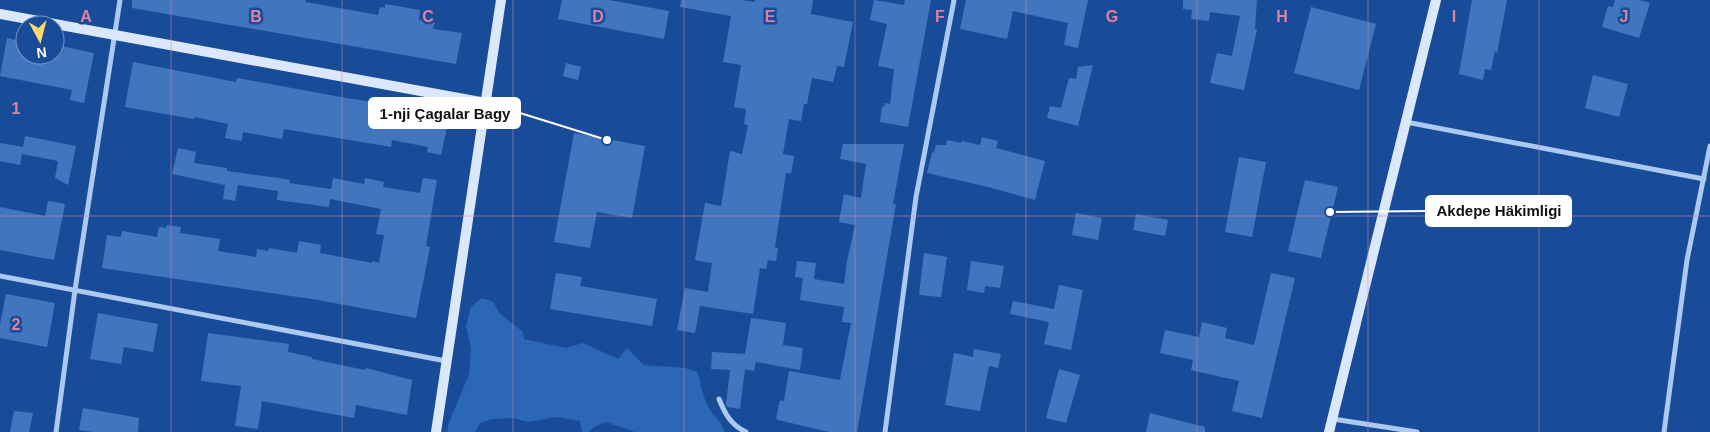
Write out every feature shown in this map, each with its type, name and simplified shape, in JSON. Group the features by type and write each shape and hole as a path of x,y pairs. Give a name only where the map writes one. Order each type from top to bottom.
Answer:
{"street":[{"path":"56,432 75,290 120,0"},
{"path":"436,432 501,0"},
{"path":"884,432 916,197 954,0"},
{"path":"1329,432 1436,0"},
{"path":"0,14 486,103"},
{"path":"1406,122 1704,178"},
{"path":"1664,432 1687,260 1710,146"},
{"path":"0,276 446,361"},
{"path":"719,399 726,417 738,428 746,432"},
{"path":"1332,419 1417,432"}],"shaded area":[{"path":"482,298 493,302 500,314 523,332 524,339 566,348 583,343 618,359 627,348 644,365 685,368 697,372 707,403 724,432 635,432 606,422 594,427 589,432 582,432 580,421 556,417 528,422 513,418 492,419 480,423 475,432 447,432 448,425 469,374 471,349 466,326 471,307"}],"building":[{"path":"132,0 306,0 306,2 378,15 380,7 385,8 385,4 420,10 419,20 435,22 433,29 462,33 456,64 132,8"},
{"path":"562,0 609,0 669,11 664,39 558,19"},
{"path":"681,0 742,0 755,2 755,0 813,0 811,14 853,22 844,67 837,66 833,82 812,78 807,104 804,104 801,121 789,119 783,154 794,156 791,174 786,173 775,247 778,248 776,261 768,260 766,269 760,268 753,314 700,306 695,333 677,330 685,288 708,292 712,263 695,260 705,203 721,206 730,151 742,154 748,125 744,124 746,109 734,107 741,65 723,62 731,16 680,7"},
{"path":"874,0 904,5 905,0 931,0 908,127 880,122 882,107 884,107 885,103 890,104 894,69 878,66 887,24 870,20"},
{"path":"966,0 1088,0 1078,48 1064,45 1068,23 1013,11 1007,39 960,29"},
{"path":"1183,0 1257,0 1255,29 1257,30 1244,90 1210,83 1217,53 1232,56 1240,16 1210,12 1209,21 1191,19 1192,10 1183,9"},
{"path":"1472,0 1507,0 1497,53 1495,51 1491,70 1485,69 1483,80 1459,74"},
{"path":"1615,0 1640,0 1650,3 1639,38 1602,27 1608,6 1613,7"},
{"path":"1311,7 1376,24 1359,90 1294,73"},
{"path":"7,38 15,40 15,65 65,65 65,47 94,53 84,103 70,100 72,90 0,76"},
{"path":"133,62 236,82 237,78 346,98 401,106 401,104 450,114 441,155 427,152 428,147 392,140 391,147 284,129 282,139 243,132 242,141 225,138 228,124 195,117 194,119 125,107"},
{"path":"566,63 581,67 578,80 563,76"},
{"path":"1093,65 1078,126 1047,118 1050,106 1061,108 1069,78 1076,79 1078,67"},
{"path":"1593,75 1628,84 1619,117 1585,108"},
{"path":"574,133 645,146 632,218 597,212 590,248 554,242"},
{"path":"25,136 76,146 68,185 55,178 58,161 22,154 20,165 0,161 0,143 23,147"},
{"path":"982,137 998,141 996,148 1045,161 1035,200 927,173 932,152 934,153 936,145 946,145 947,140 980,145"},
{"path":"843,144 904,144 893,204 896,204 857,432 829,432 776,418 780,400 784,401 789,371 840,380 851,323 842,322 844,307 800,300 803,278 795,277 797,261 816,263 814,279 844,284 855,225 839,222 844,194 861,198 866,164 840,159"},
{"path":"178,148 196,152 194,163 227,168 227,171 290,180 289,183 331,189 333,178 364,184 365,178 384,182 383,187 420,193 423,178 437,180 426,246 430,247 416,318 312,299 102,268 107,235 121,237 122,231 157,237 159,227 166,228 167,225 181,227 180,233 220,239 218,251 256,257 257,249 268,251 269,248 297,253 299,241 321,245 320,253 379,263 384,235 376,234 381,209 330,199 329,207 277,200 278,191 238,185 235,201 223,199 225,185 172,174"},
{"path":"1239,157 1266,162 1252,237 1225,232"},
{"path":"1305,180 1338,187 1321,258 1288,251"},
{"path":"48,201 65,204 54,260 0,250 0,207 45,216"},
{"path":"1076,213 1102,218 1098,240 1072,235"},
{"path":"1136,214 1168,220 1165,236 1133,230"},
{"path":"924,253 947,257 941,297 919,295"},
{"path":"971,261 1004,266 1000,288 985,286 984,293 967,290"},
{"path":"556,273 582,277 580,286 657,299 652,326 550,309"},
{"path":"1271,273 1295,278 1262,418 1232,411 1239,381 1191,370 1193,360 1160,353 1165,330 1199,337 1202,322 1227,328 1225,338 1254,345"},
{"path":"1059,285 1083,290 1071,350 1044,344 1049,322 1010,314 1013,301 1054,309"},
{"path":"6,294 55,303 47,347 0,338 0,324"},
{"path":"98,313 158,324 153,352 124,347 121,364 90,359"},
{"path":"751,318 786,323 783,345 803,348 800,370 756,362 754,371 745,369 740,409 727,407 730,370 711,369 712,352 745,354"},
{"path":"208,333 289,344 288,352 365,370 366,368 412,380 407,415 356,405 354,418 262,401 258,429 235,426 241,386 201,381"},
{"path":"974,349 1001,354 998,368 989,366 980,411 945,405 954,353 973,357"},
{"path":"1059,369 1080,375 1066,423 1046,418"},
{"path":"83,408 139,418 138,432 93,432 79,430"},
{"path":"14,411 33,413 29,432 10,432"},
{"path":"1150,413 1205,427 1205,432 1146,432"}],"place":[{"name":"1-nji Çagalar Bagy","path":"607,140"},
{"name":"Akdepe Häkimligi","path":"1330,212"}]}
